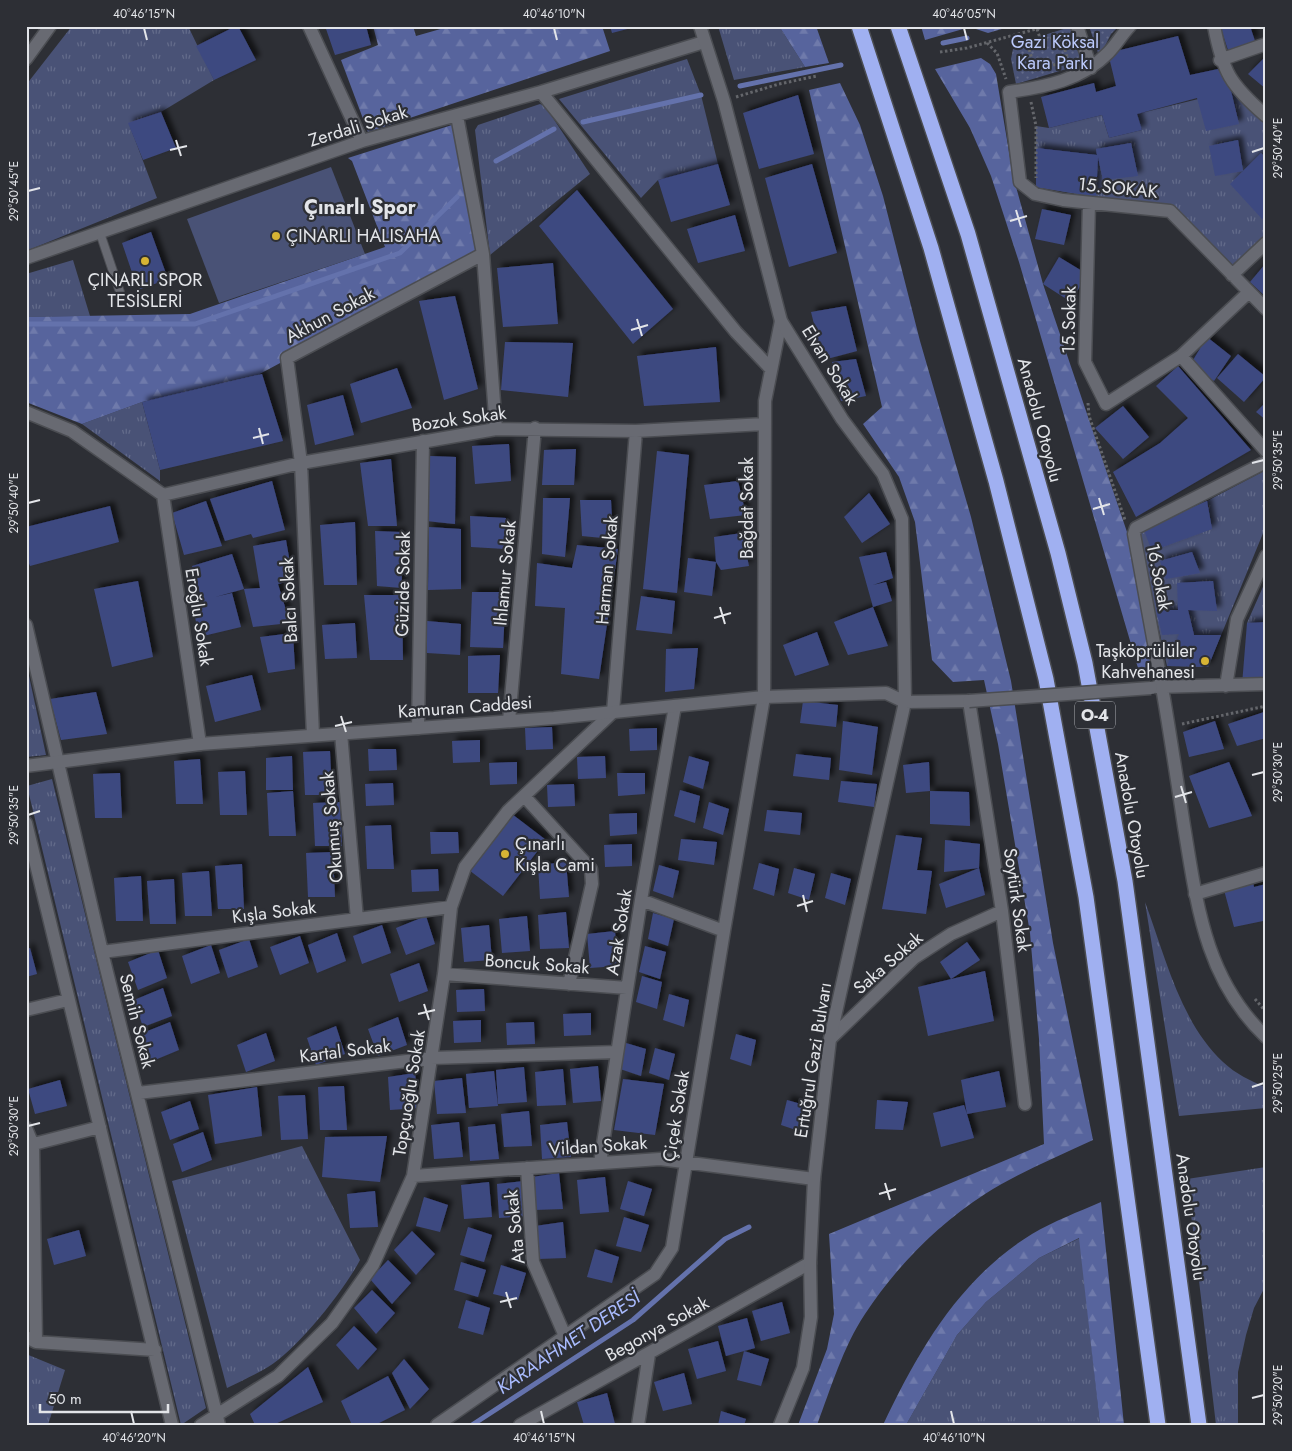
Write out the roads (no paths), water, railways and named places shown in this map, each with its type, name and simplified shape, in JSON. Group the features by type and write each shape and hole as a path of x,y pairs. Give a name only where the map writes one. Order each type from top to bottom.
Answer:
{"highway":[{"name":"O-4","path":"859,26 936,267 996,481 1046,679 1086,897 1149,1345 1158,1425"},
{"name":"Anadolu Otoyolu","path":"898,26 971,244 1058,553 1085,663 1125,881 1199,1425"}],"street":[{"path":"26,60 50,26"},
{"path":"309,26 362,141"},
{"name":"Elvan Sokak","path":"700,26 724,101 781,320 842,418 883,474 902,519 905,702"},
{"path":"1077,26 1091,68 1108,53 1130,26"},
{"path":"1214,26 1220,60 1233,84 1266,116"},
{"name":"Zerdali Sokak","path":"26,258 362,141 541,92 704,42"},
{"path":"1220,60 1266,44"},
{"name":"15.SOKAK","path":"1091,68 1071,78 1009,92 1020,182 1035,194 1089,203 1170,211 1266,309"},
{"path":"541,92 736,332 771,370"},
{"path":"457,116 483,254 496,429"},
{"name":"15.Sokak","path":"1089,203 1085,362 1106,404 1181,356 1249,292"},
{"path":"1232,275 1266,243"},
{"name":"Akhun Sokak","path":"300,463 287,358 483,254"},
{"name":"Bağdat Sokak","path":"764,697 765,401 781,320"},
{"path":"1181,356 1266,451"},
{"path":"26,412 72,431 135,473 163,495"},
{"name":"Bozok Sokak","path":"163,495 300,463 496,429 536,428 636,431 765,424"},
{"name":"Ihlamur Sokak","path":"509,721 536,428"},
{"name":"Harman Sokak","path":"613,712 636,431"},
{"name":"Güzide Sokak","path":"418,728 423,441"},
{"name":"16.Sokak","path":"1266,462 1136,528 1134,534 1157,687 1195,894 1205,934 1221,979 1235,1001 1266,1037"},
{"name":"Balcı Sokak","path":"300,463 313,735"},
{"name":"Eroğlu Sokak","path":"163,495 200,744"},
{"path":"1226,686 1237,619 1266,556"},
{"name":"Semih Sokak","path":"26,625 102,952 218,1420"},
{"path":"905,702 969,701 1157,687 1266,684"},
{"name":"Kamuran Caddesi","path":"26,766 200,744 509,721 764,697 886,693 905,702"},
{"name":"Çiçek Sokak","path":"437,1425 654,1274 672,1248 764,697"},
{"name":"Soytürk Sokak","path":"969,701 1002,911 1025,1104"},
{"name":"Ertuğrul Gazi Bulvarı","path":"780,1425 803,1368 812,1317 810,1263 814,1178 830,1039 905,702"},
{"name":"Azak Sokak","path":"600,1163 641,900 675,706"},
{"name":"Topçuoğlu Sokak","path":"201,1425 218,1420 278,1376 332,1323 373,1265 413,1176 444,974 451,907 465,867 508,811 613,712"},
{"name":"Okumuş Sokak","path":"341,733 357,919"},
{"path":"524,796 591,869 592,884 569,984"},
{"path":"26,824 172,1425"},
{"path":"1195,894 1266,873"},
{"path":"641,900 724,931"},
{"name":"Kışla Sokak","path":"102,952 451,907"},
{"name":"Saka Sokak","path":"830,1039 914,958 951,934 1002,911"},
{"name":"Boncuk Sokak","path":"444,974 628,988"},
{"path":"26,1010 68,1000"},
{"name":"Kartal Sokak","path":"138,1093 432,1058 618,1052"},
{"path":"30,1146 100,1127"},
{"path":"26,1128 30,1146 31,1340 155,1350"},
{"name":"Vildan Sokak","path":"413,1176 660,1159 814,1178"},
{"name":"Ata Sokak","path":"527,1168 533,1262 565,1336"},
{"name":"Begonya Sokak","path":"520,1425 810,1263"},
{"path":"638,1425 649,1354"}],"lane":[{"path":"100,233 121,295"}],"waterway":[{"path":"943,43 967,38"},
{"path":"740,86 841,65"},
{"path":"583,122 701,95"},
{"path":"496,161 554,129"},
{"path":"26,324 195,324 400,253 457,197"},
{"name":"KARAAHMET DERESİ","path":"472,1425 633,1320 725,1239 749,1227"}],"place":[{"name":"ÇINARLI HALISAHA","path":"276,236"},
{"name":"ÇINARLI SPOR TESİSLERİ","path":"145,261"},
{"name":"Taşköprülüler Kahvehanesi","path":"1205,661"},
{"name":"Çınarlı Kışla Cami","path":"505,854"}],"district":[{"name":"Çınarlı Spor","path":"360,207"}],"park label":[{"name":"Gazi Köksal Kara Parkı","path":"1055,52"}]}
